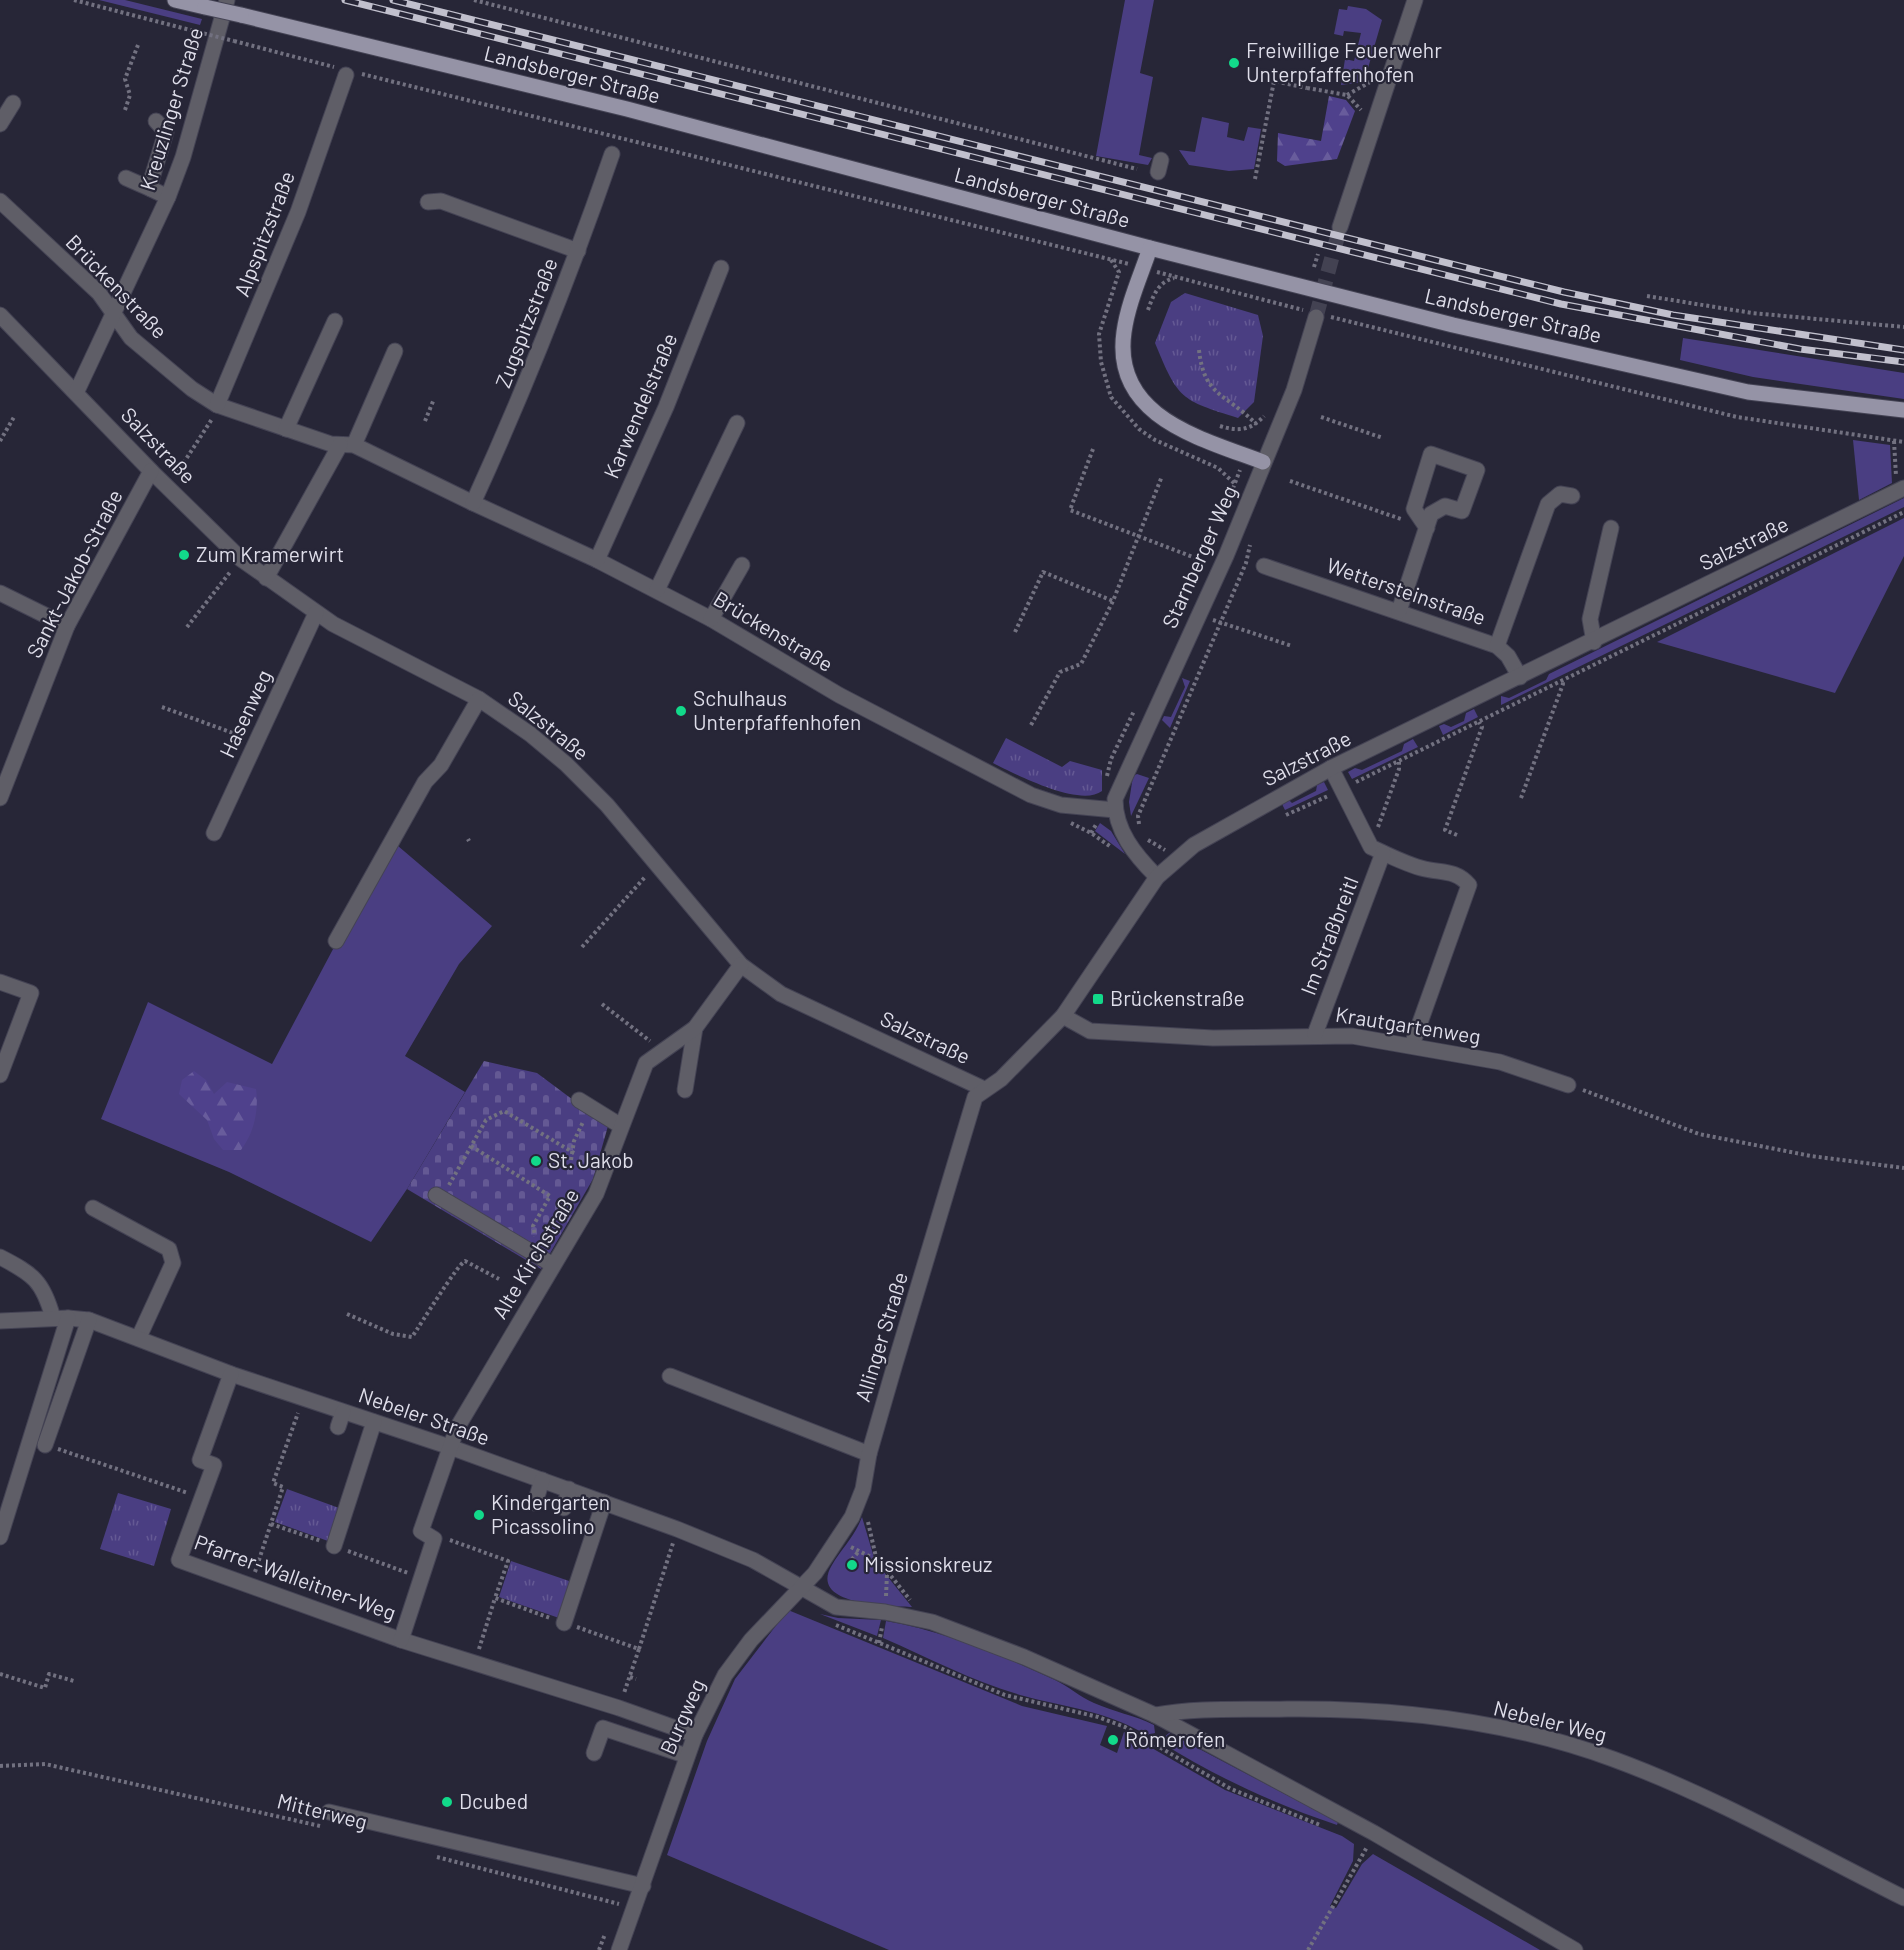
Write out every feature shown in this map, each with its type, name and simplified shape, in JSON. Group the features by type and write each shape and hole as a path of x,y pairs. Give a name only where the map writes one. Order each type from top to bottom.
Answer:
{"main road":[{"name":"Landsberger Straße","path":"175,0 627,109 1150,248 1453,325 1748,392 1904,410"},
{"path":"1150,248 1124,331 1124,364 1131,385 1139,398 1161,418 1263,462"}],"street":[{"name":"Kreuzlinger Straße","path":"76,393 168,197 183,157 227,0"},
{"path":"1340,227 1414,0"},
{"name":"Alpspitzstraße","path":"219,405 294,222 347,72"},
{"path":"0,124 13,103"},
{"path":"152,189 151,181 166,132 156,121"},
{"name":"Zugspitzstraße","path":"473,504 520,400 578,251 612,154"},
{"path":"126,178 168,197"},
{"name":"Brückenstraße","path":"0,201 99,293 131,338 192,389 219,405 286,429 347,445 597,560 711,619 839,695 1031,795 1061,805 1115,810"},
{"path":"428,202 441,201 578,251"},
{"name":"Karwendelstraße","path":"597,560 666,407 721,268"},
{"name":"Starnberger Weg","path":"1115,810 1115,799 1128,767 1223,562 1294,390 1315,314"},
{"name":"Salzstraße","path":"0,315 151,471 241,559 316,613 478,699 530,734 566,764 607,805 741,965 780,994 984,1089 1001,1079 1063,1016 1156,877 1174,861 1222,827 1331,768 1594,642 1900,490"},
{"path":"286,429 335,321"},
{"path":"266,578 347,445 395,351"},
{"path":"657,590 737,423"},
{"path":"1399,611 1427,528 1431,514 1445,506 1462,511 1477,470 1431,454 1414,509 1427,528"},
{"name":"Sankt-Jakob-Straße","path":"0,798 67,626 151,471"},
{"path":"1497,646 1548,504 1560,494 1572,496"},
{"path":"1594,642 1590,619 1611,528"},
{"path":"711,619 742,565"},
{"name":"Wettersteinstraße","path":"1264,566 1497,646 1508,656 1520,677"},
{"path":"0,593 67,626"},
{"name":"Hasenweg","path":"214,833 316,613"},
{"path":"336,941 424,782 441,765 478,699"},
{"path":"1331,768 1371,847 1426,869 1444,870 1462,877 1469,885 1412,1045"},
{"path":"1115,810 1123,835 1140,860 1156,877"},
{"name":"Im Straßbreitl","path":"1315,1034 1383,853"},
{"name":"Alte Kirchstraße","path":"450,1447 457,1428 596,1194 646,1063 695,1028 741,965"},
{"path":"0,982 31,993 0,1075"},
{"name":"Krautgartenweg","path":"1063,1016 1090,1031 1214,1038 1315,1034 1352,1036 1500,1062 1568,1084"},
{"name":"Alte Kirchstraße","path":"685,1090 695,1028"},
{"name":"Allinger Straße","path":"801,1589 838,1540 852,1516 863,1489 869,1454 975,1097 984,1089"},
{"path":"579,1100 621,1126"},
{"path":"438,1197 553,1265"},
{"path":"93,1208 169,1249 172,1263 139,1337"},
{"path":"0,1257 30,1273 47,1297 53,1318"},
{"name":"Nebeler Straße","path":"0,1322 53,1318 89,1320 303,1399 340,1419 374,1422 677,1529 753,1560 836,1607 885,1612 932,1622 1024,1657 1155,1715 1371,1838 1575,1950"},
{"path":"0,1537 68,1318"},
{"path":"45,1445 89,1320"},
{"name":"Pfarrer-Walleitner-Weg","path":"231,1374 200,1460 214,1465 179,1560 401,1640 608,1704 695,1735"},
{"path":"670,1376 869,1454"},
{"path":"334,1546 374,1422"},
{"path":"434,1539 422,1532 450,1447"},
{"path":"535,1503 542,1480"},
{"path":"564,1508 569,1490"},
{"path":"564,1623 604,1502"},
{"name":"Pfarrer-Walleitner-Weg","path":"401,1640 434,1539"},
{"name":"Burgweg","path":"619,1950 687,1756 710,1703 725,1675 751,1640 784,1602 801,1589"},
{"path":"695,1697 710,1703"},
{"name":"Nebeler Weg","path":"1155,1715 1179,1710 1322,1709 1416,1715 1529,1735 1611,1758 1681,1786 1904,1899"},
{"path":"594,1753 603,1728 687,1756"},
{"path":"329,1812 643,1886"}],"path":[{"path":"74,0 347,72 1111,259"},
{"path":"474,0 1137,169"},
{"path":"125,110 130,95 125,79 138,45"},
{"path":"1255,179 1274,81 1347,95 1361,110"},
{"path":"1347,95 1370,82"},
{"path":"1314,267 1318,254"},
{"path":"1144,268 1315,314 1737,417 1904,442"},
{"path":"1146,317 1157,289 1168,280 1175,278"},
{"path":"1647,296 1752,313 1904,327"},
{"path":"1199,350 1202,370 1209,386 1257,425"},
{"path":"425,421 434,399"},
{"path":"166,485 219,405"},
{"path":"1218,426 1242,430 1257,425 1267,411"},
{"path":"0,441 14,417"},
{"path":"1321,417 1383,438"},
{"path":"1894,441 1900,490"},
{"path":"1093,449 1070,510 1223,562 1264,566"},
{"path":"1233,484 1246,455"},
{"path":"1031,725 1060,672 1081,664 1113,601 1162,476"},
{"path":"1290,481 1427,528"},
{"path":"1278,818 1399,762 1904,512"},
{"path":"187,627 241,559"},
{"path":"1015,632 1043,572 1113,601"},
{"path":"1221,622 1292,646"},
{"path":"1521,798 1563,684 1562,680"},
{"path":"162,707 256,742"},
{"path":"1457,835 1445,830 1482,727 1479,722"},
{"path":"1365,839 1376,833 1399,769 1399,762"},
{"path":"1139,828 1138,816 1144,806"},
{"path":"1069,822 1091,833 1116,851"},
{"path":"1143,835 1161,847 1174,861"},
{"path":"582,948 657,865"},
{"path":"602,1004 662,1051"},
{"path":"1568,1084 1699,1134 1811,1156 1904,1168"},
{"path":"438,1197 486,1120 504,1111 574,1153"},
{"path":"571,1160 574,1153 574,1141 584,1120"},
{"path":"471,1146 550,1196 533,1226 541,1246 537,1256"},
{"path":"346,1314 393,1334 412,1337 450,1282 458,1264 465,1261 499,1279"},
{"path":"250,1587 280,1502 283,1487 273,1484 303,1399"},
{"path":"45,1445 202,1498"},
{"path":"863,1489 869,1533 880,1562 912,1602"},
{"path":"639,1648 677,1529"},
{"path":"434,1539 444,1538 508,1561 507,1570 495,1598"},
{"path":"838,1540 880,1562"},
{"path":"848,1564 859,1551"},
{"path":"833,1623 1005,1695 1098,1717 1125,1727 1231,1789 1326,1827"},
{"path":"0,1674 45,1688 49,1674 74,1681"},
{"path":"630,1677 636,1679"},
{"name":"Mitterweg","path":"0,1766 45,1764 329,1829"},
{"path":"1358,1840 1371,1838"},
{"path":"1371,1838 1378,1850"},
{"path":"1308,1950 1371,1838"},
{"path":"431,1855 634,1908"}],"green space":[{"path":"99,0 125,0 202,19 200,25"},
{"path":"1125,0 1154,0 1140,73 1153,77 1139,155 1152,158 1148,165 1096,156"},
{"path":"1348,6 1366,9 1382,20 1364,82 1341,85 1345,59 1354,61 1361,33 1344,31 1343,36 1334,34 1339,9 1347,10"},
{"path":"1329,96 1346,100 1355,111 1337,159 1285,166 1277,161 1278,133 1321,141"},
{"path":"1202,117 1229,123 1227,137 1244,141 1248,127 1261,129 1254,169 1229,171 1189,165 1179,150 1195,152"},
{"path":"1185,293 1258,315 1263,336 1254,402 1238,418 1204,407 1183,395 1176,387 1163,362 1155,343 1171,302"},
{"path":"1683,338 1904,373 1904,399 1753,377 1680,360"},
{"path":"1853,440 1890,445 1892,483 1859,500"},
{"path":"1904,498 1904,507 1501,705 1501,696 1509,698 1546,680 1549,674"},
{"path":"1904,518 1904,556 1835,693 1657,642"},
{"path":"1182,678 1190,681 1170,728 1162,720 1164,716 1171,717 1185,687"},
{"path":"1474,709 1478,717 1443,735 1439,726 1444,724 1451,727 1464,721 1466,713"},
{"path":"1006,738 1062,767 1070,761 1102,770 1102,791 1092,795 1064,793 993,763"},
{"path":"1413,739 1418,747 1352,779 1348,772 1355,768 1362,770 1402,751 1404,744"},
{"path":"1137,774 1149,778 1131,816 1129,802 1133,776"},
{"path":"1324,782 1328,790 1285,810 1282,804 1289,800 1292,803 1316,791 1317,785"},
{"path":"1100,823 1111,831 1125,854 1095,831"},
{"path":"391,840 492,926 459,964 405,1056 465,1092 407,1189 371,1242 229,1172 101,1119 148,1002 272,1064"},
{"path":"484,1061 537,1073 608,1126 593,1179 541,1269 407,1189"},
{"path":"194,1071 206,1080 214,1094 227,1082 256,1089 257,1105 254,1121 241,1150 223,1150 214,1139 207,1120 179,1094 182,1080"},
{"path":"287,1489 339,1508 328,1541 275,1522"},
{"path":"118,1493 171,1509 154,1566 100,1549"},
{"path":"862,1517 875,1561 912,1607 855,1601 831,1589 827,1579 832,1565"},
{"path":"511,1561 572,1582 559,1618 499,1597"},
{"path":"788,1610 1022,1706 1107,1726 1100,1745 1117,1753 1124,1732 1225,1790 1342,1836 1354,1844 1353,1861 1330,1906 1336,1908 1362,1864 1373,1854 1540,1950 889,1950 667,1855 707,1741 735,1679"},
{"path":"820,1614 838,1618 881,1620 877,1636"},
{"path":"886,1621 951,1637 1014,1662 1060,1682 1094,1703 1154,1725 1155,1733 1147,1735 1102,1715 1006,1691 970,1677 883,1638"},
{"path":"1169,1733 1338,1822 1337,1825 1269,1799 1204,1768 1162,1743 1163,1738"}],"tunnel":[{"path":"1316,317 1340,227"}],"railway":[{"path":"345,0 1561,304 1800,349 1904,362"},
{"path":"393,0 1564,292 1673,315 1904,350"}],"place":[{"name":"Freiwillige Feuerwehr Unterpfaffenhofen","path":"1234,63"},
{"name":"Zum Kramerwirt","path":"184,555"},
{"name":"Schulhaus Unterpfaffenhofen","path":"681,711"},
{"name":"Brückenstraße","path":"1098,999"},
{"name":"St. Jakob","path":"536,1161"},
{"name":"Kindergarten Picassolino","path":"479,1515"},
{"name":"Missionskreuz","path":"852,1565"},
{"name":"Römerofen","path":"1113,1740"},
{"name":"Dcubed","path":"447,1802"}]}
